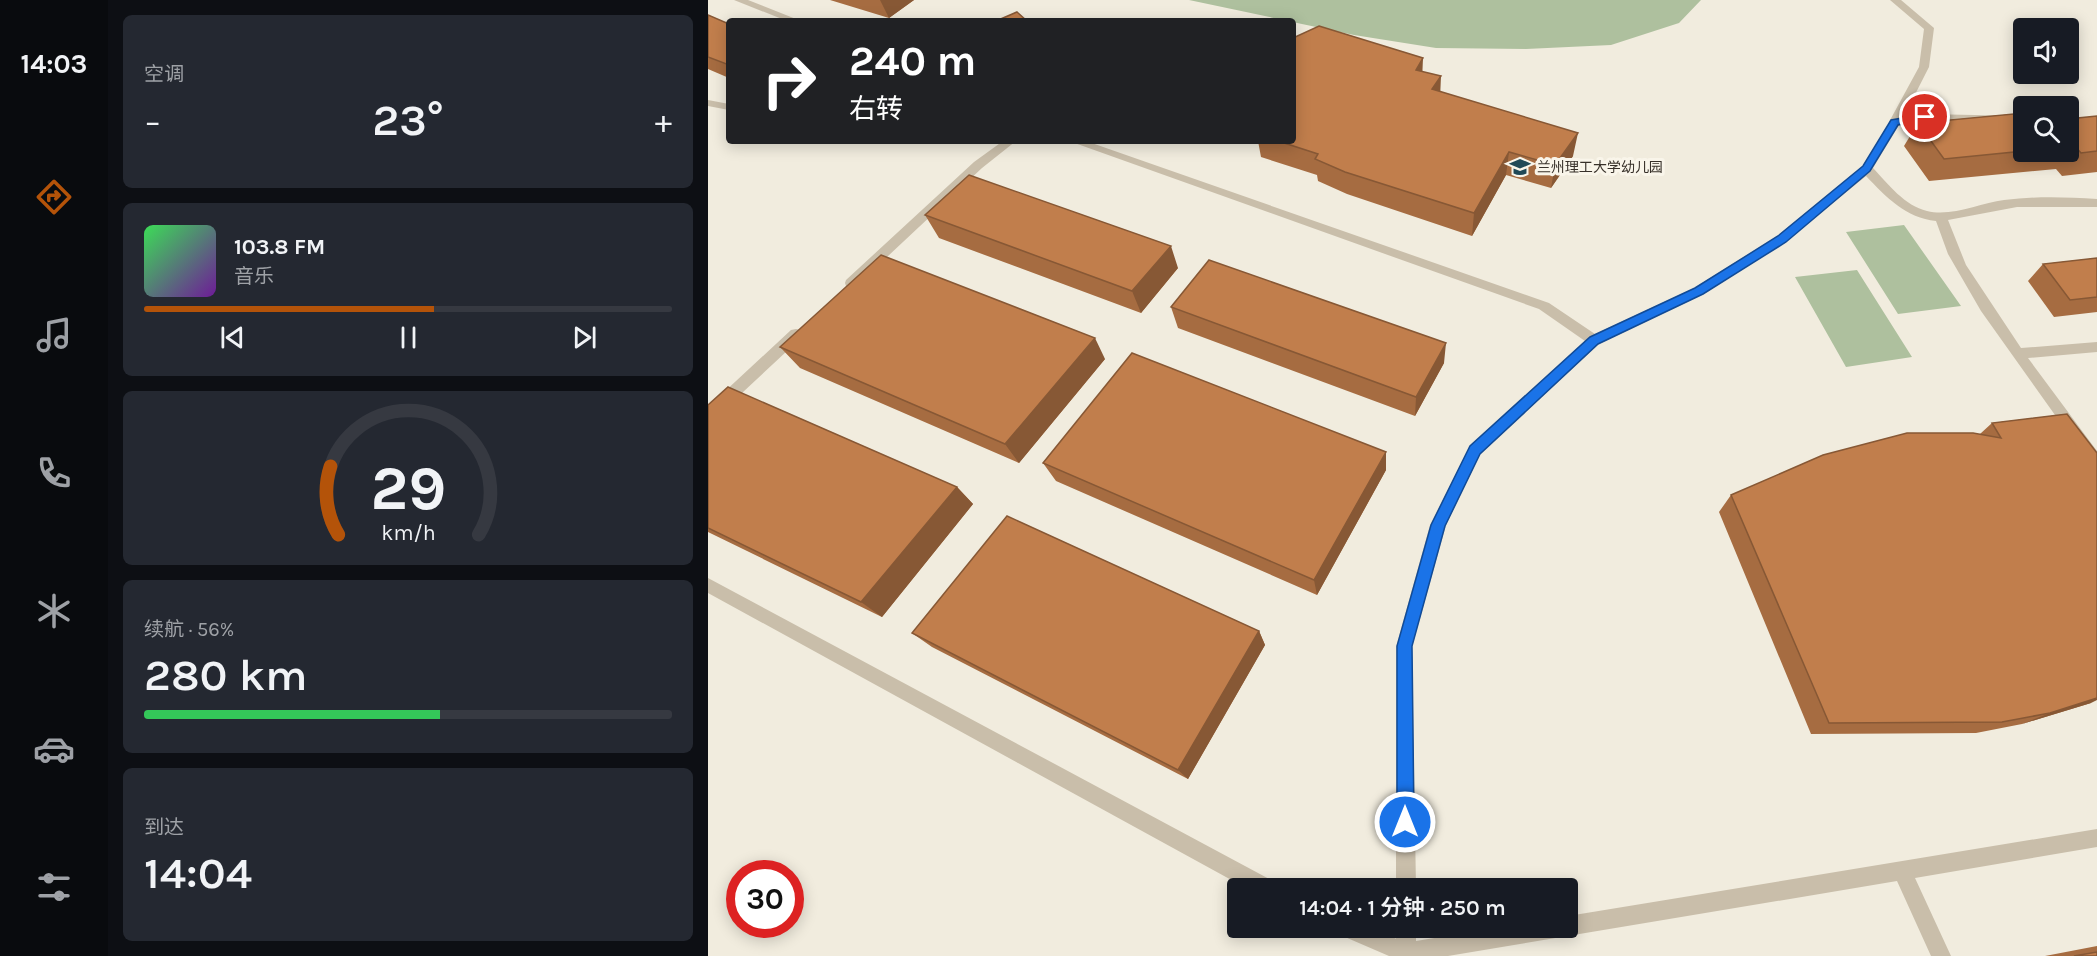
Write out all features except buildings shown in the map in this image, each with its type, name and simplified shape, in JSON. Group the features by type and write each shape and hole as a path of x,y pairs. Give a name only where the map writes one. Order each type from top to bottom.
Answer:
{"street":[{"path":"739,0 788,18"},
{"path":"1406,878 1404,646 1438,525 1475,450 1594,340 1716,280 1782,239 1867,169 1924,67 1929,28 1895,0"},
{"path":"708,103 726,106"},
{"path":"1895,122 1925,117 2013,118"},
{"path":"838,294 978,165 1006,144"},
{"path":"1084,144 1544,306 1594,340"},
{"path":"1867,169 1895,199 1921,213 1941,218 1992,206 2069,200 2097,203"},
{"path":"1941,218 1947,242 1971,285 2017,354 2097,463"},
{"path":"708,416 804,327"},
{"path":"2017,354 2097,347"},
{"path":"708,585 1248,878"},
{"path":"1578,924 2097,838"},
{"path":"1901,869 1941,956"},
{"path":"1369,938 1406,955 1500,938"},
{"path":"1406,938 1406,955"}],"green space":[{"path":"1189,0 1701,0 1679,23 1611,45 1526,49 1436,48 1296,23 1296,18 1274,18"},
{"path":"1904,225 1961,306 1898,314 1846,232"},
{"path":"1857,270 1912,357 1846,367 1795,277"}],"place":[{"name":"兰州理工大学幼儿园","path":"1520,167"}],"route":[{"path":"1405,822 1404,646 1438,525 1475,450 1594,340 1699,291 1782,239 1867,169 1895,122 1925,117"}]}
